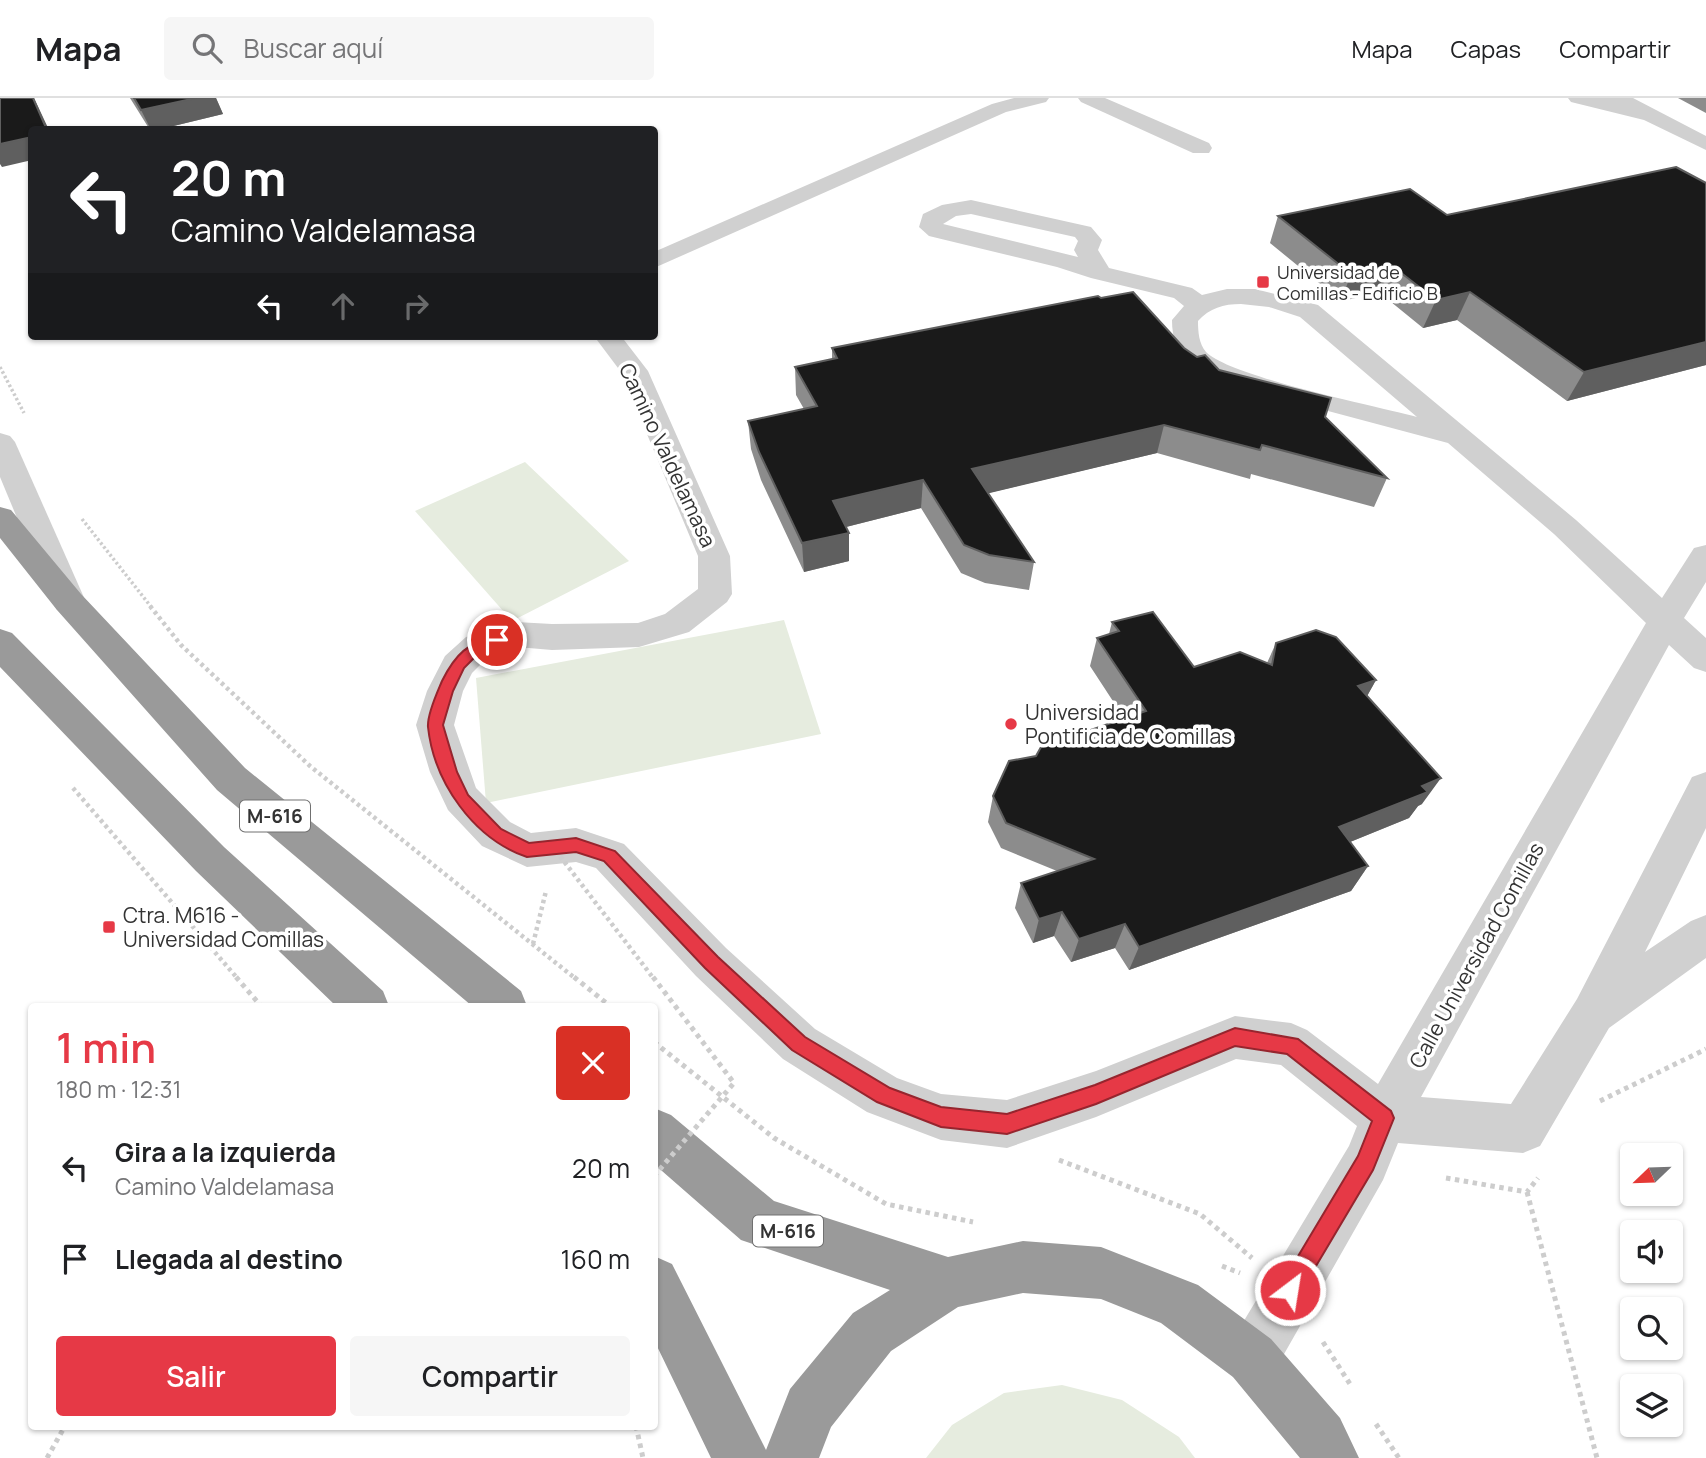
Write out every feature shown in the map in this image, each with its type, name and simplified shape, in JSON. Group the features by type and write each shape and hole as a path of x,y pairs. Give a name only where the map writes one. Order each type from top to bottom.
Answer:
{"highway":[{"name":"M-616","path":"0,517 69,602 231,779 501,1003"},
{"path":"0,642 210,859 364,1003"},
{"name":"M-616","path":"658,1135 760,1222 948,1283"},
{"path":"791,1458 810,1409 872,1332 948,1283 1023,1267 1101,1273 1179,1304 1252,1358 1320,1437 1331,1458"},
{"path":"658,1290 741,1458"}],"lane":[{"path":"658,259 999,108 1040,98"},
{"path":"1088,98 1201,148"},
{"path":"1578,98 1651,116"},
{"path":"1618,98 1706,144"},
{"path":"1100,272 1089,258 1086,250 1090,240 1083,232 971,207 950,209 932,219 931,227 937,231 1065,261 1100,272 1183,293 1200,305"},
{"path":"1454,436 1233,377 1203,366 1184,340 1185,320 1200,305 1230,298 1267,298 1309,311 1565,527 1706,659"},
{"name":"Camino Valdelamasa","path":"610,340 634,371 714,556 715,594 677,623 639,635 552,637 516,634 478,646 458,664 445,691 435,725 449,772 462,799 496,834 527,850 576,845 610,856 711,962 799,1044 884,1096 941,1117 1007,1124 1096,1094 1235,1037 1291,1045 1384,1118"},
{"path":"0,442 69,602"},
{"name":"Calle Universidad Comillas","path":"1252,1358 1366,1163 1384,1118 1665,619 1706,556"},
{"path":"1384,1118 1523,1129 1592,1013 1706,788"},
{"path":"1592,1013 1706,934"}],"path":[{"path":"0,367 30,424"},
{"path":"76,507 181,645 310,766 606,1003"},
{"path":"72,786 258,1003"},
{"path":"553,864 556,851 734,1083 658,1171"},
{"path":"533,944 549,878"},
{"path":"658,1045 774,1138 886,1205 974,1222 987,1222"},
{"path":"1527,1192 1597,1458"},
{"path":"1210,1262 1237,1271"},
{"path":"47,1458 63,1430"},
{"path":"637,1430 643,1458"}],"shaded area":[{"path":"525,462 629,561 512,621 415,511"},
{"path":"784,620 821,734 486,803 476,678"},
{"path":"1062,1385 1122,1400 1179,1437 1195,1458 926,1458 952,1425 1004,1393"}],"building":[{"path":"0,98 33,98 45,126 28,126 28,138 0,144"},
{"path":"134,98 196,98 141,110"},
{"path":"1676,167 1706,183 1706,342 1584,372 1470,292 1436,300 1391,265 1351,274 1278,216 1410,189 1447,215"},
{"path":"1133,292 1184,348 1197,357 1205,355 1219,370 1331,398 1325,417 1387,478 1262,445 1260,450 1164,425 972,469 1034,562 989,555 964,545 923,480 833,501 849,533 802,543 759,452 748,421 817,406 795,367 837,358 832,348 1098,296 1101,298"},
{"path":"1153,612 1194,667 1240,652 1272,665 1276,643 1316,630 1336,637 1376,680 1358,686 1441,778 1422,786 1428,792 1339,827 1368,866 1139,947 1125,924 1079,939 1062,912 1039,919 1021,883 1094,859 1006,823 993,796 1009,761 1036,756 1041,747 1146,711 1097,638 1119,631 1112,622"}],"place":[{"name":"Universidad de Comillas - Edificio B","path":"1263,282"},
{"name":"Universidad Pontificia de Comillas","path":"1011,724"},
{"name":"Ctra. M616 - Universidad Comillas","path":"109,927"}],"route":[{"path":"497,640 478,646 458,664 445,691 435,725 449,772 462,799 496,834 527,850 576,845 610,856 711,962 799,1044 884,1096 941,1117 1007,1124 1096,1094 1235,1037 1291,1045 1384,1118 1366,1163 1290,1290"}]}
